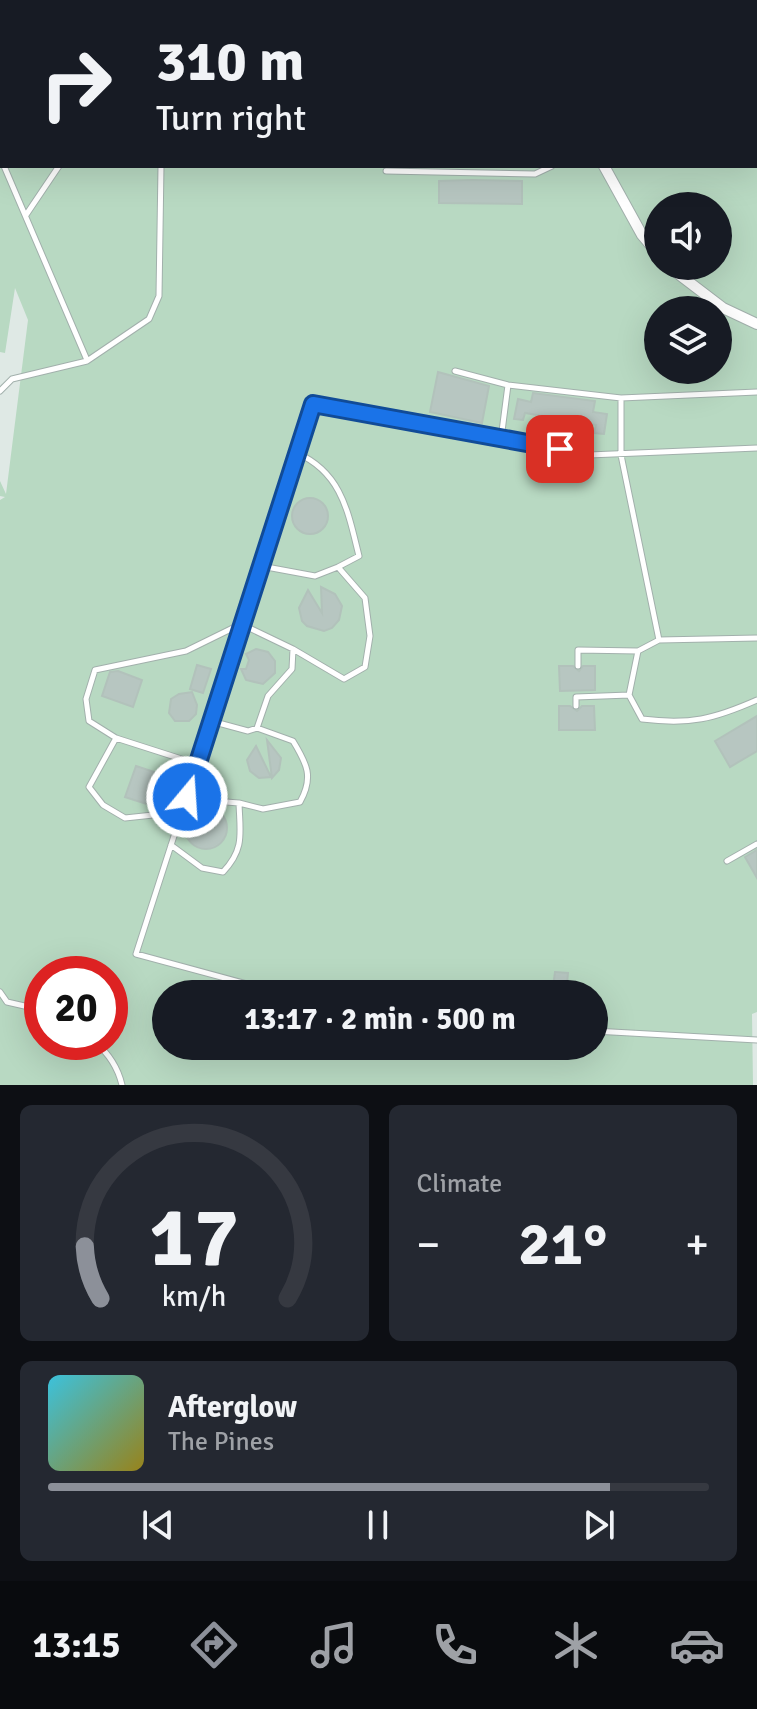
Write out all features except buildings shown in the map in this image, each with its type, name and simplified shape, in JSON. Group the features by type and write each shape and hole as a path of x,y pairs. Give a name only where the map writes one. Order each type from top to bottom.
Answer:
{"street":[{"path":"605,168 644,237"},
{"path":"686,280 723,308 757,324"}],"lane":[{"path":"5,168 87,361"},
{"path":"25,216 58,168"},
{"path":"0,391 12,379 87,361 149,319 159,296 161,168"},
{"path":"386,171 535,174 548,168"},
{"path":"455,371 508,385 621,398 757,392"},
{"path":"501,439 508,385"},
{"path":"621,398 621,455 659,640"},
{"path":"232,980 136,954 313,404 589,455 757,448"},
{"path":"261,566 315,576 359,556 345,501 318,463 297,453"},
{"path":"241,624 293,649 344,679 365,667 370,636 365,598 338,567"},
{"path":"197,764 116,738 89,721 86,699 95,670 186,651 241,624"},
{"path":"578,666 578,650 638,651 659,640 757,638"},
{"path":"257,728 268,696 292,669 293,649"},
{"path":"638,651 629,695 642,719 673,723 721,716 757,700"},
{"path":"576,706 576,697 629,695"},
{"path":"201,800 239,803 263,809 282,807 300,802 307,788 307,764 293,741 257,728 248,731 211,721"},
{"path":"116,738 89,787 103,805 125,818 153,815"},
{"path":"171,845 202,868 223,872 236,858 240,838 239,803"},
{"path":"727,861 757,844"},
{"path":"0,992 7,1002 24,1006"},
{"path":"608,1032 757,1040"},
{"path":"110,1060 122,1085"}],"green space":[{"path":"0,168 757,168 757,1012 752,1014 753,1085 0,1085 0,500 5,497 0,496 0,481 6,494 28,320 15,288 5,353 0,352"}],"route":[{"path":"187,797 313,404 560,449"}]}
